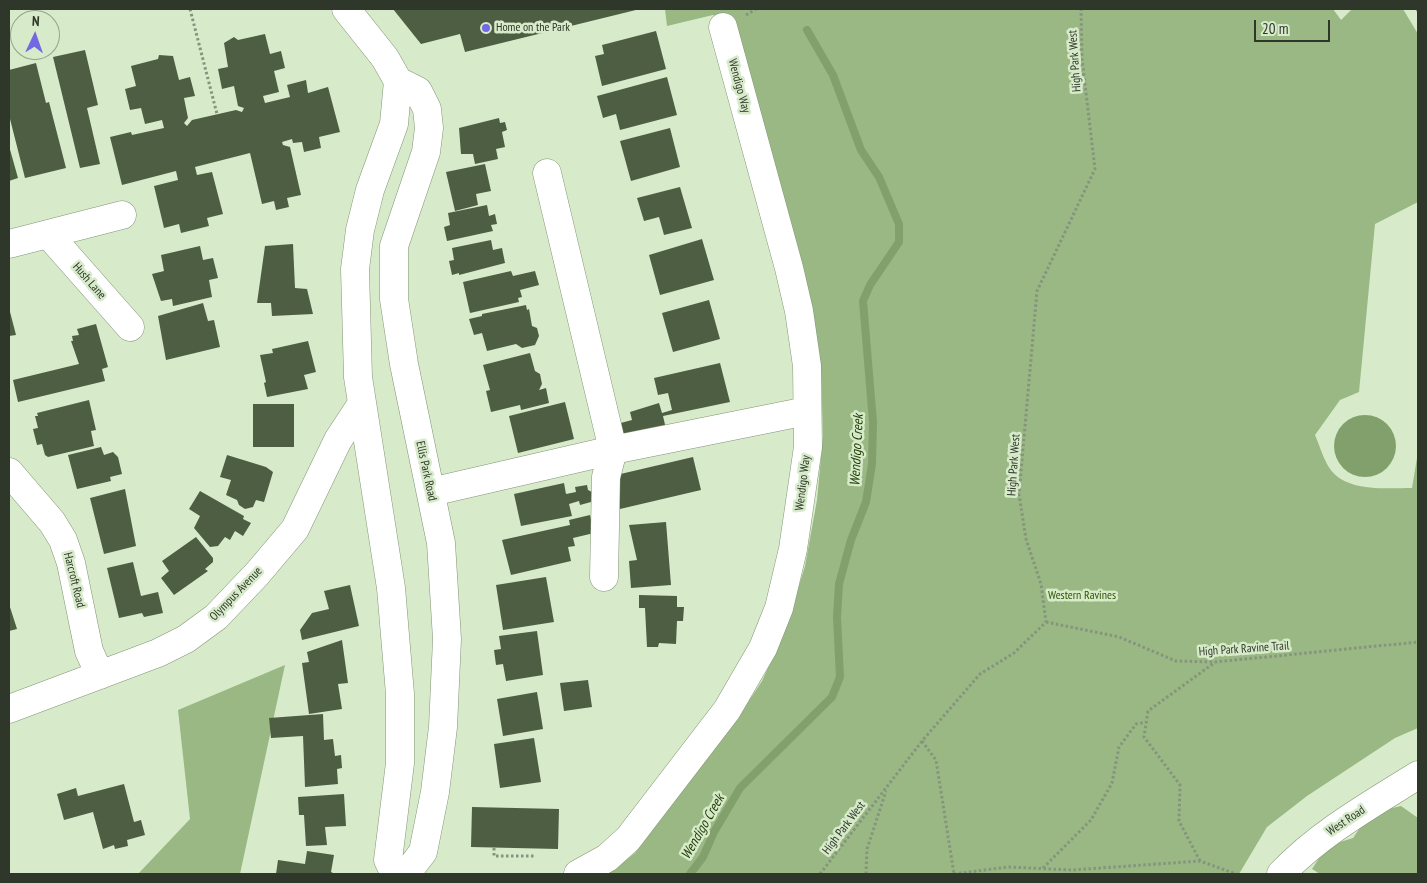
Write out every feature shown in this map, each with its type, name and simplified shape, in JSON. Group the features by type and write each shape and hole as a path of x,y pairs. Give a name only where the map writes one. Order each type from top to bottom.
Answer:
{"street":[{"path":"346,9 385,58 398,82 394,124 370,190 360,230 355,269 358,377 391,588 396,636 401,740 388,860 394,874"},
{"name":"Wendigo Way","path":"578,874 606,858 628,839 727,710 763,648 779,608 793,549 808,447 807,366 799,311 723,27"},
{"name":"Ellis Park Road","path":"398,82 418,91 426,109 429,128 426,152 398,232 393,260 397,327 441,543 446,598 447,647 443,727 435,792 423,852 406,874"},
{"path":"547,173 613,450 606,478 604,577"},
{"path":"9,244 122,215"},
{"name":"Hush Lane","path":"48,234 130,327"},
{"name":"Olympus Avenue","path":"9,709 100,675 186,639 216,617 257,574 295,528 338,440 362,404"},
{"path":"431,492 613,450 807,411"},
{"name":"Harcroft Road","path":"9,472 52,522 63,540 71,563 89,651 100,675"},
{"name":"West Road","path":"1281,874 1304,850 1351,817 1418,775"}],"path":[{"path":"190,9 217,114"},
{"name":"High Park West","path":"820,874 922,741 980,674 1014,653 1046,622 1041,584 1026,539 1019,494 1037,291 1095,169 1082,59 1081,9"},
{"name":"High Park Ravine Trail","path":"1046,622 1119,637 1176,661 1215,662 1418,642"},
{"path":"1200,861 1179,821 1180,785 1144,737 1148,711 1215,662"},
{"path":"1043,868 1091,820 1112,783 1119,747 1136,724 1146,722"},
{"path":"922,741 936,760 954,874 1008,867 1072,870 1200,861 1236,874"},
{"path":"866,874 866,848 887,786"},
{"path":"494,848 494,856 536,856"}],"green space":[{"name":"Western Ravines","path":"665,9 1333,9 1341,20 1352,9 1403,9 1418,34 1418,202 1375,224 1359,392 1340,400 1315,435 1325,461 1334,473 1343,480 1365,487 1412,488 1418,452 1418,728 1395,738 1307,796 1267,827 1239,874 608,874 635,853 739,716 762,681 785,631 805,566 817,500 823,436 821,370 731,18 713,15 667,26"},
{"path":"285,665 240,874 138,874 190,819 178,710"},
{"path":"1401,806 1418,818 1418,873 1320,874 1312,869 1327,846 1353,838 1370,813"}],"shaded area":[{"path":"1365,415 1377,417 1387,424 1394,434 1396,446 1394,458 1387,468 1377,475 1365,477 1353,475 1343,468 1336,458 1334,446 1336,434 1343,424 1353,417"}],"building":[{"name":"Home on the Park","path":"393,9 640,9 465,52 460,34 421,44"},
{"path":"656,31 666,69 602,86 595,56 604,54 602,45"},
{"path":"265,34 270,54 281,51 285,68 274,71 279,92 263,96 265,103 290,97 287,85 306,80 308,93 328,87 340,132 319,137 321,148 304,152 302,142 293,143 292,139 282,142 283,145 290,147 301,195 287,198 289,207 276,210 274,201 262,204 250,153 195,167 197,175 212,172 223,214 207,218 209,226 181,233 179,224 164,228 154,186 178,180 176,171 122,185 110,137 131,132 132,135 164,128 162,120 145,124 141,108 130,110 125,89 136,86 131,66 158,59 159,55 173,56 179,80 190,77 195,96 184,98 188,118 184,123 187,126 192,120 236,110 242,112 244,108 238,106 234,86 222,89 218,69 228,67 224,43 234,37 238,40"},
{"path":"85,50 98,105 87,108 100,164 80,168 54,60 60,60 60,55"},
{"path":"36,63 46,103 49,102 66,168 25,178 9,115 9,70"},
{"path":"667,77 677,115 620,130 616,114 603,118 597,96"},
{"path":"499,118 500,123 505,122 507,130 502,132 505,147 496,149 498,159 475,164 473,154 461,154 459,128"},
{"path":"670,128 680,167 631,181 620,141"},
{"path":"9,146 18,178 9,181"},
{"path":"485,164 491,191 476,194 478,205 455,211 446,172"},
{"path":"680,187 692,228 664,235 659,217 644,221 637,198"},
{"path":"487,205 489,216 495,214 497,224 491,225 493,231 447,241 444,227 450,225 448,213"},
{"path":"702,239 714,280 660,295 649,255"},
{"path":"491,240 493,250 502,248 505,263 459,275 459,273 452,275 449,261 454,260 452,248"},
{"path":"293,244 295,288 307,289 313,314 272,316 271,303 257,303 265,246"},
{"path":"200,246 203,260 213,258 218,278 209,280 212,297 173,306 172,299 161,301 152,274 164,271 161,255"},
{"path":"511,271 513,276 535,271 539,285 520,290 522,297 518,298 519,302 470,313 463,282"},
{"path":"709,300 720,339 673,352 662,313"},
{"path":"203,303 208,321 214,320 220,347 166,360 158,316"},
{"path":"526,305 527,310 529,309 532,326 537,328 539,336 535,345 522,348 516,344 487,351 482,333 474,335 469,319 482,316 482,314"},
{"path":"9,308 16,335 9,336"},
{"path":"96,324 108,367 102,369 105,381 18,402 13,380 79,364 71,341 73,341 72,336 79,335 77,329"},
{"path":"308,341 316,372 304,375 308,389 267,397 260,355 273,353 272,349"},
{"path":"530,353 535,371 540,374 542,384 539,390 546,388 549,403 521,410 520,405 491,412 486,391 490,390 483,365"},
{"path":"720,363 730,402 663,416 666,429 621,436 617,424 632,420 630,412 659,403 662,413 672,410 668,393 658,395 654,378"},
{"path":"89,400 96,430 91,431 94,446 48,457 45,455 42,444 37,445 33,429 38,428 35,416 38,416 37,413"},
{"path":"565,402 574,439 518,453 509,416"},
{"path":"253,404 294,404 294,447 253,447"},
{"path":"101,447 104,455 113,452 118,457 122,474 110,477 111,481 77,489 68,455"},
{"path":"227,455 266,467 273,472 264,502 256,500 253,507 245,509 239,505 237,500 226,495 231,480 220,477"},
{"path":"693,457 701,490 620,509 612,476"},
{"path":"564,483 566,494 576,492 575,487 587,485 588,490 592,492 591,502 580,505 579,501 569,504 572,516 521,526 514,494"},
{"path":"125,489 136,546 104,554 90,498"},
{"path":"200,491 244,516 243,519 251,523 243,536 235,531 230,540 225,537 218,546 210,547 194,528 200,516 189,509"},
{"path":"590,515 594,533 573,538 575,546 568,547 571,561 511,575 502,540 570,525 569,520"},
{"path":"666,522 671,585 631,588 629,561 637,560 629,525"},
{"path":"196,537 213,558 213,562 205,569 208,571 174,595 161,578 169,571 162,561"},
{"path":"133,562 141,596 158,592 163,613 144,617 142,613 119,618 107,568"},
{"path":"546,577 554,622 503,630 496,585"},
{"path":"350,585 359,626 302,640 300,630 312,613 329,609 324,591"},
{"path":"639,595 677,596 677,607 684,607 683,621 677,621 676,644 659,643 658,647 647,647 645,608 639,608"},
{"path":"9,604 17,629 9,631"},
{"path":"537,631 543,675 506,681 503,664 496,665 494,650 501,649 499,636"},
{"path":"342,640 348,683 338,684 342,709 309,714 302,663 309,662 307,652"},
{"path":"588,680 592,707 564,711 560,683"},
{"path":"537,692 543,729 503,736 497,699"},
{"path":"323,714 324,740 333,739 335,756 341,755 342,768 337,769 338,784 305,787 303,736 271,738 269,718"},
{"path":"534,738 541,782 500,788 494,744"},
{"path":"124,784 134,822 141,820 145,835 127,840 128,846 115,849 114,845 103,849 93,812 64,820 57,794 76,788 78,796"},
{"path":"344,794 346,826 325,827 327,845 306,846 304,815 299,815 298,797"},
{"path":"472,807 559,809 558,849 471,847"},
{"path":"307,851 334,855 331,872 335,874 276,874 278,860 305,864"}],"waterway":[{"name":"Wendigo Creek","path":"690,874 703,857 714,832 740,788 832,697 840,677 837,617 839,584 851,540 866,502 872,464 873,422 863,301 870,285 899,242 899,224 879,177 861,150 833,75 807,30"}],"place":[{"name":"Home on the Park","path":"486,28"}]}
